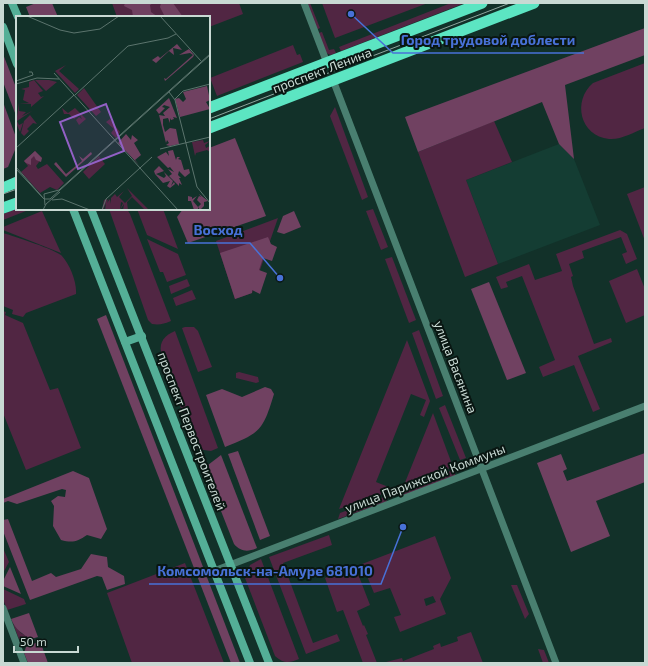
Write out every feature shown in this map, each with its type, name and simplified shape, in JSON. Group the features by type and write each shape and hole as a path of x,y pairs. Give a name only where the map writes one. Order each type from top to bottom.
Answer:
{"highway":[{"name":"проспект Ленина","path":"210,128 534,3"},
{"name":"проспект Ленина","path":"210,108 479,4"},
{"path":"479,4 483,22"},
{"path":"327,63 333,80"},
{"path":"3,188 16,182"},
{"path":"3,208 16,203"}],"main road":[{"path":"12,3 18,16"},
{"path":"3,27 16,61"},
{"path":"73,210 250,663"},
{"name":"проспект Первостроителей","path":"92,210 269,663"},
{"path":"126,342 142,336"}],"street":[{"path":"304,3 327,63"},
{"name":"улица Васянина","path":"333,80 556,663"},
{"name":"улица Парижской Коммуны","path":"214,571 645,406"},
{"path":"3,608 24,663"}],"shaded area":[{"path":"36,3 52,3 58,16 30,16 26,7"},
{"path":"112,3 239,3 243,14 210,27 210,16 117,16"},
{"path":"125,3 153,3 150,5 151,12 157,16 133,16 132,10 124,6"},
{"path":"161,3 173,3 182,16 164,16 160,7"},
{"path":"306,3 310,3 320,28 316,30"},
{"path":"322,3 428,3 335,38"},
{"path":"451,3 465,3 341,51 339,47"},
{"path":"645,28 645,55 565,85 574,159 559,144 542,102 418,152 405,117"},
{"path":"322,32 329,50 334,49 336,53 331,55 326,53 318,33"},
{"path":"293,45 297,55 300,54 303,62 217,96 210,78"},
{"path":"3,54 16,87 16,115 3,82"},
{"path":"645,63 645,128 614,139 599,136 591,132 582,117 581,108 586,90 593,83"},
{"path":"3,102 16,137 16,147 8,167 3,169"},
{"path":"335,107 368,197 362,200 330,116"},
{"path":"494,121 512,162 466,180 498,264 465,277 418,152"},
{"path":"235,138 266,216 188,243 177,217 182,210 210,210 210,148"},
{"path":"559,144 574,159 600,225 498,264 466,180"},
{"path":"645,187 645,241 627,194"},
{"path":"16,208 16,210 28,210 3,220 3,214"},
{"path":"373,209 388,247 381,250 366,211"},
{"path":"109,210 128,210 130,214 171,321 162,324 152,324 148,320"},
{"path":"137,210 163,210 178,249 147,235"},
{"path":"42,211 61,253 3,230 3,227"},
{"path":"294,211 301,227 284,234 277,232 283,216"},
{"path":"278,218 252,293 235,299 216,241"},
{"path":"620,230 627,234 637,259 626,264 622,254 627,252 621,237 582,251 584,258 569,264 573,276 571,277 573,286 594,344 611,338 612,342 578,356 600,409 593,412 574,365 543,377 539,367 555,360 522,276 506,282 508,287 501,289 496,277 529,264 535,280 562,271 556,254"},
{"path":"3,233 44,247 62,256 68,264 72,274 76,294 26,313 23,317 12,314 13,310 3,306"},
{"path":"268,237 271,244 277,247 272,261 263,258 259,270 267,273 260,294 252,290 252,293 235,299 220,253"},
{"path":"147,239 178,254 186,275 167,282 163,272 160,272"},
{"path":"392,257 416,320 409,323 385,259"},
{"path":"637,269 645,289 645,315 626,323 609,281"},
{"path":"187,279 190,286 171,294 169,286"},
{"path":"489,282 526,373 507,380 471,289"},
{"path":"192,290 196,299 176,306 173,298"},
{"path":"3,311 6,312 5,315 23,323 50,390 58,388 81,448 26,470 3,413"},
{"path":"106,315 240,663 231,663 97,319"},
{"path":"194,327 198,331 212,367 198,372 182,328"},
{"path":"419,330 443,396 436,399 412,333"},
{"path":"175,331 218,448 211,451 197,449 194,445 161,352 161,345 164,339"},
{"path":"407,340 430,401 424,417 420,415 426,400 411,394 376,482 391,488 391,491 339,509"},
{"path":"239,372 258,377 259,382 256,383 236,378 236,373"},
{"path":"265,387 271,389 274,394 267,416 259,429 246,438 225,447 206,395 222,389 242,397"},
{"path":"445,405 466,458 460,460 439,408"},
{"path":"433,413 453,467 404,485"},
{"path":"238,451 270,536 260,540 228,454"},
{"path":"645,453 645,482 596,501 610,536 571,552 537,463 561,454 567,469 563,471 567,481"},
{"path":"221,455 257,548 248,551 242,550 234,544 208,478 208,465"},
{"path":"453,470 456,476 400,497 403,490"},
{"path":"73,471 89,478 107,529 101,539 87,535 74,541 61,540 53,526 54,506 51,501 58,496 65,497 66,490 62,489 17,504 8,501 3,503 3,499"},
{"path":"389,495 386,502 338,519 340,513"},
{"path":"8,519 32,581 51,573 56,577 81,569 91,554 107,557 108,567 124,576 125,584 107,590 102,577 97,576 30,600 3,531 3,520"},
{"path":"329,535 332,545 283,563 313,643 337,634 340,641 306,654 269,557"},
{"path":"435,536 451,578 440,599 446,614 400,632 394,617 401,615 390,588 374,593 362,564","holes":["433,596 436,602 426,606 424,599"]},
{"path":"3,548 9,562 3,573"},
{"path":"261,559 299,659 284,662 275,656 245,578 250,565"},
{"path":"185,563 224,663 132,663 107,593"},
{"path":"355,566 370,605 357,611 368,634 366,635 377,663 363,663 343,610 337,612 325,578"},
{"path":"10,567 21,594 3,586 3,581"},
{"path":"511,585 517,585 529,614 525,619"},
{"path":"3,589 24,599 26,604 7,610 3,599"},
{"path":"29,613 38,637 31,639 19,631 11,619"},
{"path":"13,624 21,633 31,639 25,641 19,639"},
{"path":"471,632 483,663 382,663 402,658 403,661 434,649 433,646 440,643 441,647 458,641 457,637"},
{"path":"40,641 48,663 28,663 24,653 26,647"},
{"path":"538,649 544,650 549,663 543,663"}],"tram line":[{"path":"210,119 510,3"},
{"path":"3,194 16,189"}],"place":[{"name":"Город трудовой доблести","path":"351,14"},
{"name":"Восход","path":"280,278"},
{"name":"Комсомольск-на-Амуре 681010","path":"403,527"}]}
